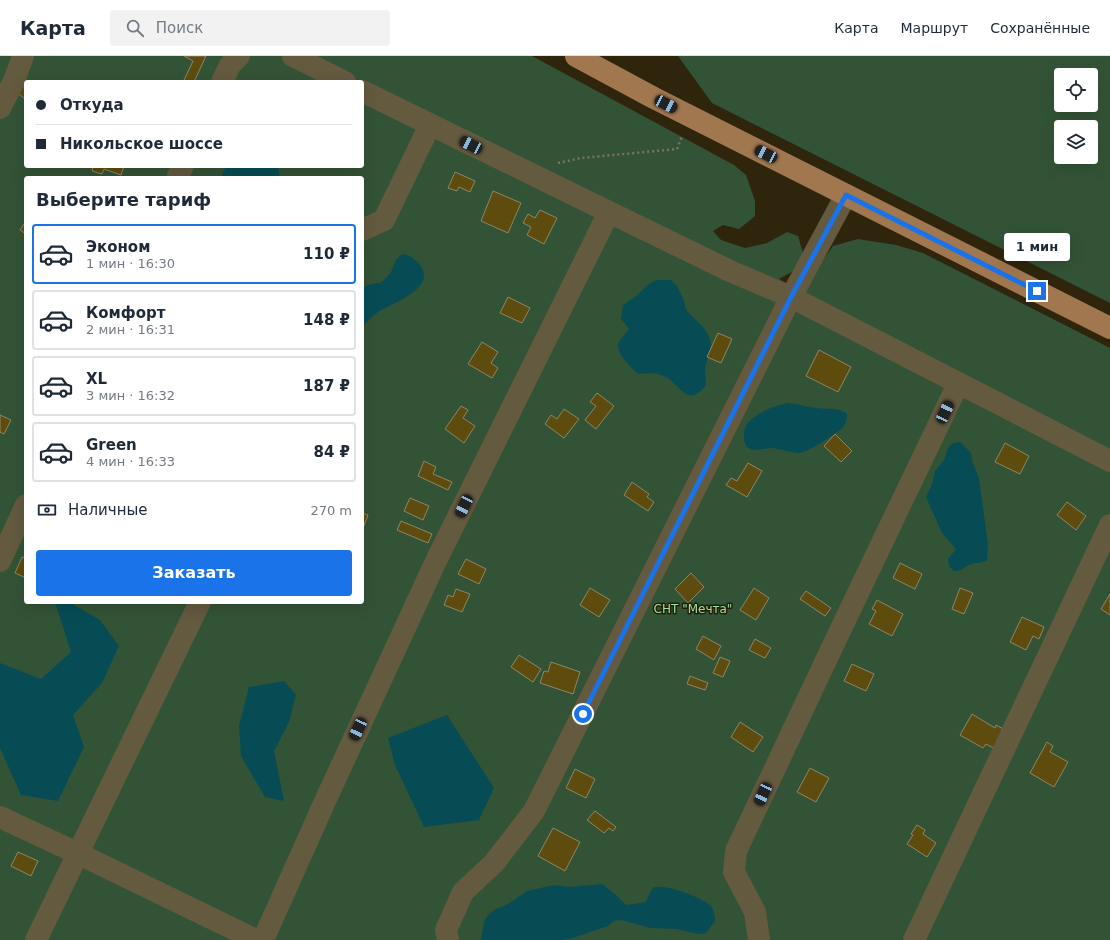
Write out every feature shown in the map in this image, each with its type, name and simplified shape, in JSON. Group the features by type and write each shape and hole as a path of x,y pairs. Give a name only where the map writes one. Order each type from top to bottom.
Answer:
{"main road":[{"path":"576,56 690,116 1110,328"}],"street":[{"path":"0,108 14,81 23,56"},
{"path":"223,80 230,65 239,56"},
{"path":"293,56 340,80"},
{"path":"364,92 524,172 730,271 791,297 1110,461"},
{"path":"364,229 384,220 430,125"},
{"path":"448,940 446,930 463,892 494,862 534,810 791,297 846,195"},
{"path":"263,940 326,799 436,562 609,212"},
{"path":"759,940 755,912 734,872 736,851 836,637 958,384"},
{"path":"0,561 24,509"},
{"path":"914,940 1110,525"},
{"path":"36,940 199,604"},
{"path":"0,817 256,940"}],"path":[{"path":"524,172 581,158 639,154 677,149 690,116"}],"green space":[{"name":"СНТ \"Мечта\"","path":"0,56 532,56 734,165 746,175 755,201 755,216 739,229 723,225 713,231 721,240 745,248 767,243 787,232 798,236 803,253 797,269 779,279 804,293 817,269 833,246 858,239 896,245 923,253 1110,348 1110,940 0,940"},
{"path":"678,56 1110,56 1110,303 712,103"}],"water":[{"path":"278,168 280,176 222,176 225,169"},
{"path":"402,254 407,255 416,261 424,273 423,281 411,294 378,312 364,325 364,288 368,285 382,282 391,272 396,260"},
{"path":"657,280 671,280 677,286 684,300 686,310 708,334 711,345 705,369 706,385 694,395 684,393 663,375 652,373 638,374 625,361 620,353 618,345 629,329 621,319 623,305 635,297 650,283"},
{"path":"788,403 813,408 839,410 847,414 846,422 839,431 804,452 800,453 772,448 757,450 748,448 745,443 744,430 753,418 774,407"},
{"path":"960,442 971,453 979,478 988,544 987,560 966,566 962,570 954,571 949,566 948,559 956,549 942,533 926,497 932,484 935,471 944,460 948,448 953,443"},
{"path":"56,604 72,604 100,620 119,646 102,683 73,715 84,747 58,801 21,795 0,748 0,663 41,679 71,652"},
{"path":"284,681 296,695 289,722 274,751 284,801 265,797 241,756 239,726 249,687"},
{"path":"447,715 494,788 479,820 424,827 395,765 388,738"},
{"path":"602,884 626,905 646,902 653,888 665,887 683,892 700,899 711,906 715,921 706,933 698,934 677,929 650,928 622,920 614,921 608,926 570,939 481,940 484,922 488,915 527,891 554,885 570,887"}],"building":[{"path":"184,56 206,56 195,80 184,80 193,61"},
{"path":"24,86 24,98 18,93"},
{"path":"93,168 123,168 121,175 104,169 102,174 92,171"},
{"path":"455,172 475,181 470,192 459,187 457,191 448,188"},
{"path":"493,191 521,203 508,233 481,221"},
{"path":"540,210 557,218 544,244 527,235 531,227 523,223 528,214 535,218"},
{"path":"24,224 24,233 20,230"},
{"path":"508,297 530,308 522,323 500,313"},
{"path":"718,333 732,339 721,363 707,357"},
{"path":"482,342 498,352 491,363 498,368 492,378 468,364"},
{"path":"819,350 851,367 838,392 806,376"},
{"path":"597,393 614,406 596,429 585,420 596,406 590,402"},
{"path":"461,406 468,410 463,418 475,426 464,443 445,429"},
{"path":"564,409 579,419 564,438 545,424 551,415 557,419"},
{"path":"0,415 11,420 4,434 0,432"},
{"path":"835,434 852,451 841,462 824,446"},
{"path":"1005,443 1029,456 1020,474 995,462"},
{"path":"424,461 436,467 433,474 452,482 448,490 418,476"},
{"path":"748,463 762,471 747,497 726,485 731,478 737,481"},
{"path":"632,482 649,494 647,497 654,502 648,511 624,495"},
{"path":"410,498 429,506 423,520 404,511"},
{"path":"1067,502 1086,516 1076,530 1057,515"},
{"path":"364,514 368,515 364,526"},
{"path":"401,521 432,534 428,543 397,530"},
{"path":"22,557 24,558 24,577 15,573"},
{"path":"466,559 486,569 479,584 458,574"},
{"path":"900,563 922,574 915,589 893,578"},
{"path":"691,573 704,587 688,603 675,589"},
{"path":"590,588 610,600 599,617 580,605"},
{"path":"754,588 769,598 756,620 740,610"},
{"path":"960,588 973,593 964,614 952,609"},
{"path":"456,589 470,594 462,612 444,605 448,595 453,597"},
{"path":"806,591 831,608 825,616 800,599"},
{"path":"1110,594 1110,615 1101,609"},
{"path":"877,600 903,614 892,636 869,624 876,611 872,609"},
{"path":"1022,617 1044,627 1039,639 1033,636 1026,650 1010,642"},
{"path":"703,636 721,646 714,660 696,649"},
{"path":"755,639 771,648 765,658 749,650"},
{"path":"519,655 541,669 533,682 511,667"},
{"path":"720,657 730,661 723,677 713,673"},
{"path":"551,662 580,672 573,694 540,683 544,671 548,672"},
{"path":"852,664 874,674 866,691 844,681"},
{"path":"690,676 708,683 705,690 687,684"},
{"path":"972,714 995,728 996,725 1005,730 995,749 986,744 983,748 960,735"},
{"path":"740,722 763,737 753,752 731,737"},
{"path":"1047,742 1053,746 1050,752 1068,762 1054,787 1030,773"},
{"path":"810,768 829,778 816,802 797,792"},
{"path":"575,769 595,779 586,798 566,788"},
{"path":"595,811 616,827 613,831 609,828 604,833 587,820"},
{"path":"917,825 925,830 923,834 936,843 927,857 907,844"},
{"path":"553,828 580,842 565,871 538,856"},
{"path":"18,852 38,861 31,876 11,866"}],"route":[{"path":"583,714 791,297 846,195 1037,291"}]}
